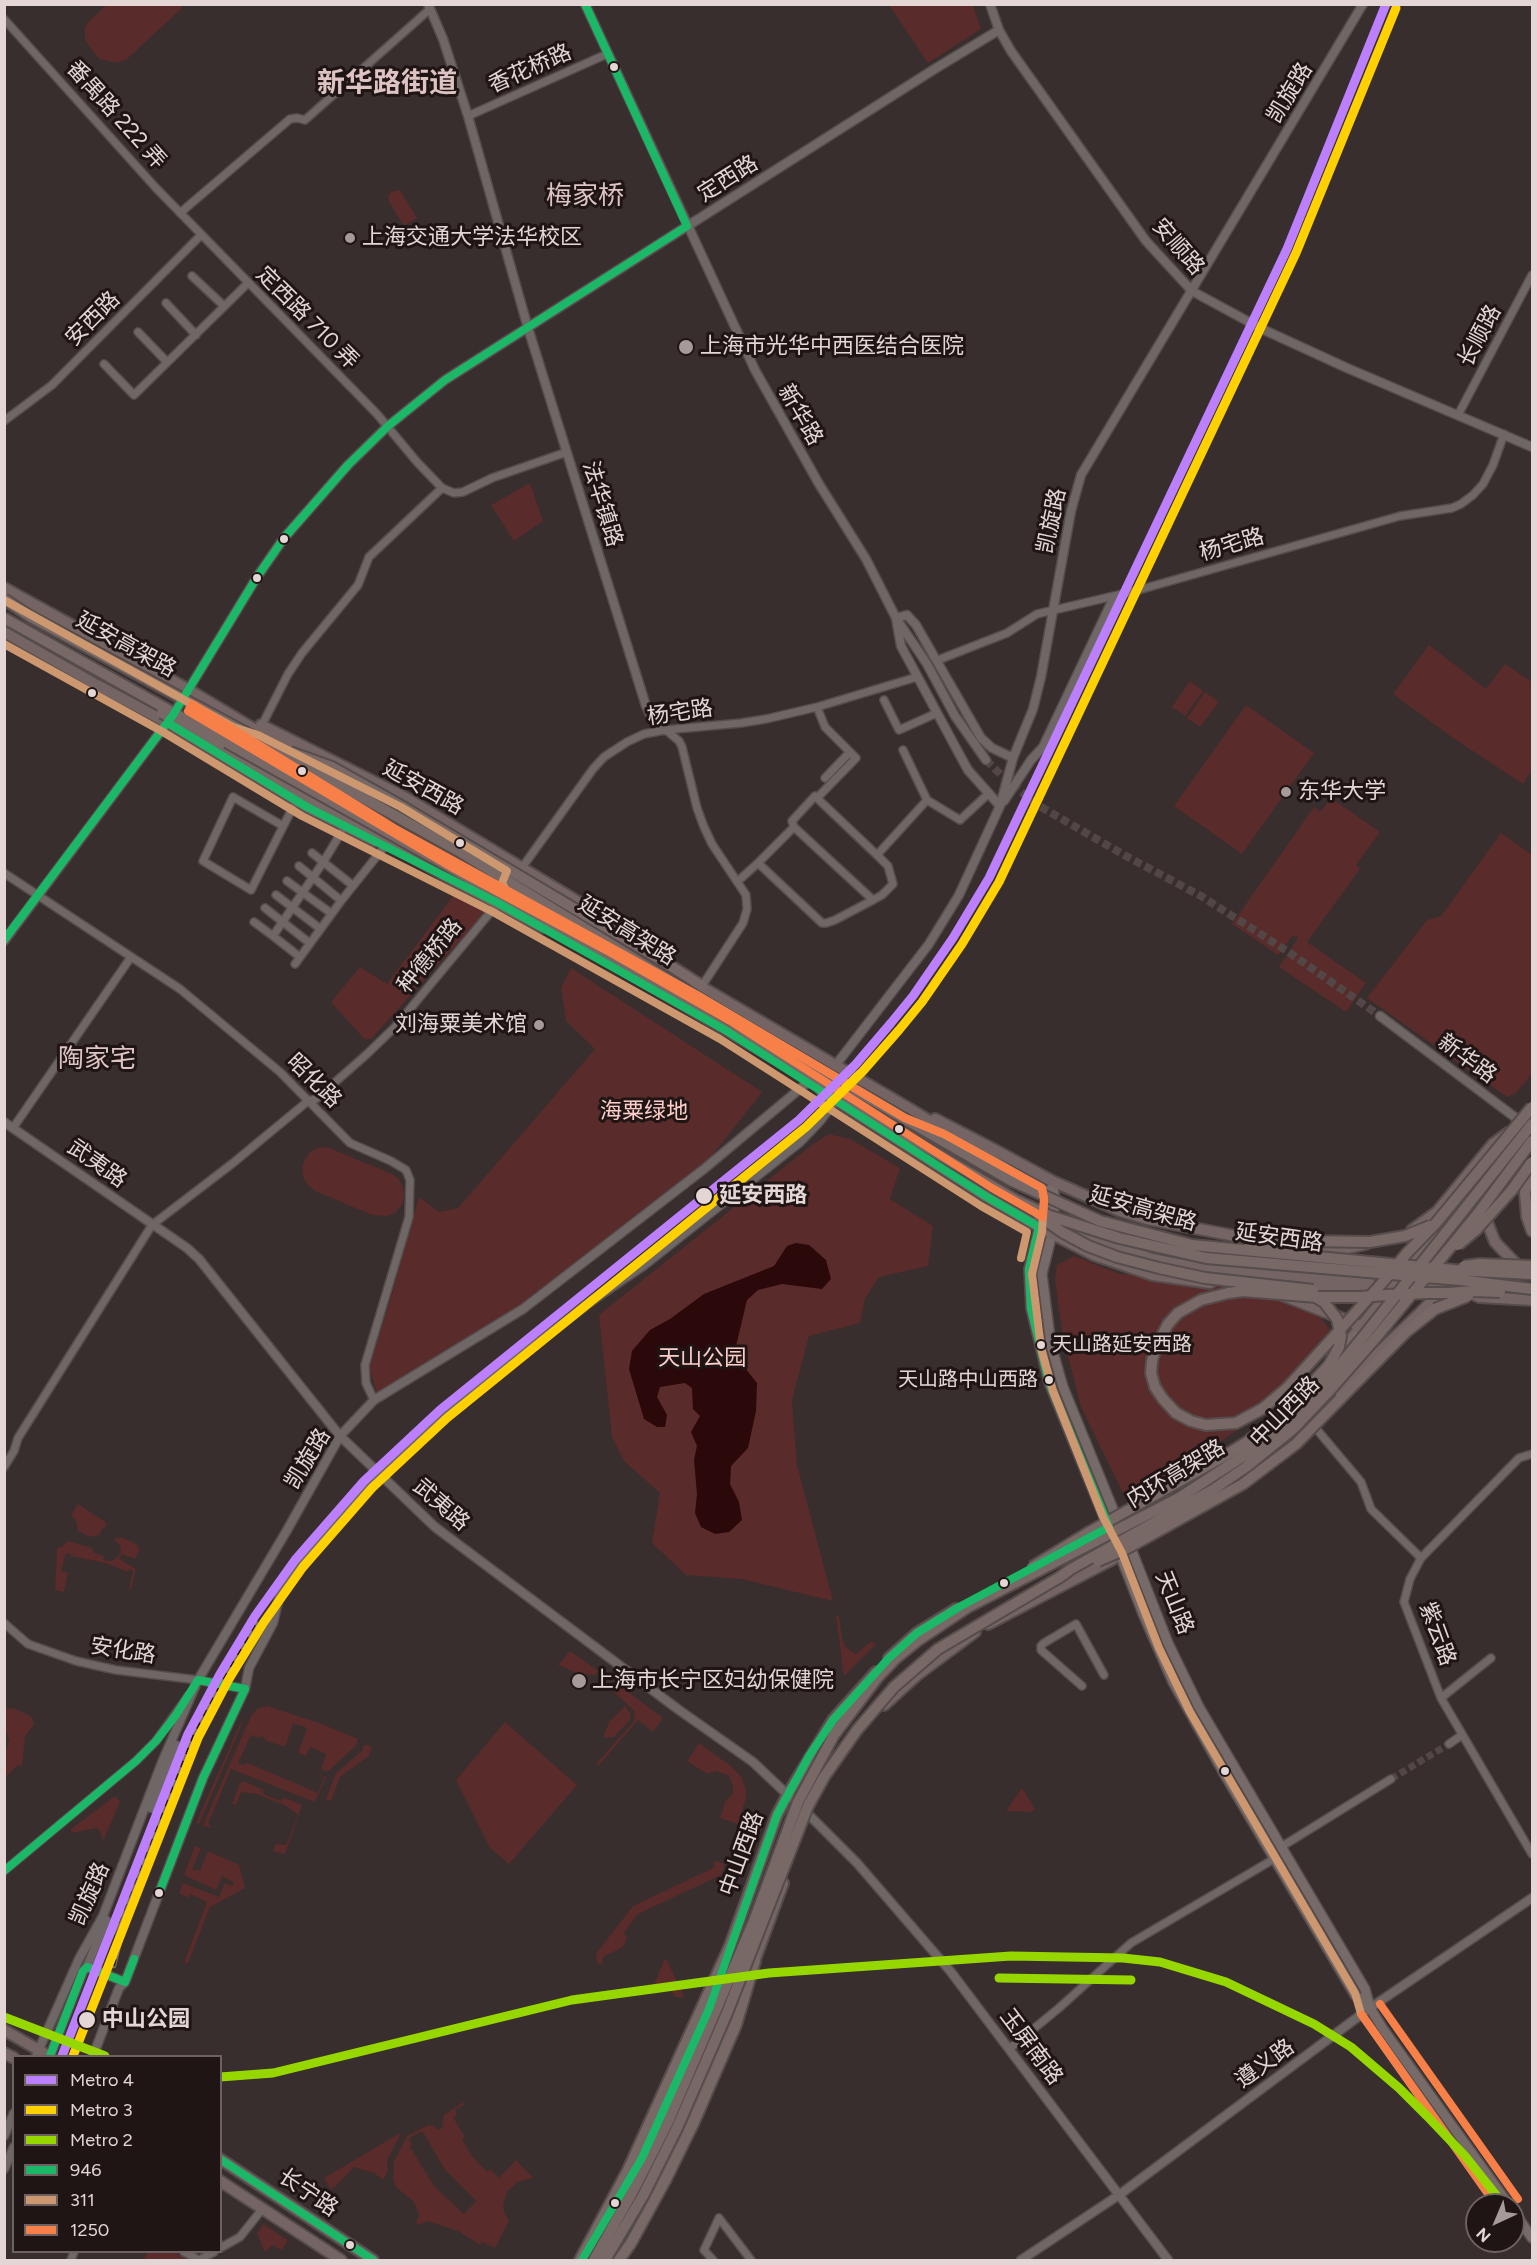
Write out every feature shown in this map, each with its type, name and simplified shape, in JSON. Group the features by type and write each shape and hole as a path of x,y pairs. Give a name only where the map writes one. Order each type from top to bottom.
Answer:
{"highway":[{"name":"延安高架路","path":"4,599 31,617 462,853 739,1023 1012,1181 1100,1221 1192,1245 1454,1270 1533,1274"},
{"name":"延安高架路","path":"4,616 451,868 1016,1200 1050,1216 1119,1238 1206,1258 1460,1280 1533,1289"},
{"path":"119,681 162,713 343,822 448,877"},
{"path":"263,742 332,767 702,986"},
{"path":"1500,1292 1474,1291 1386,1295 1377,1296 1369,1296 1360,1297 1228,1293 1201,1300 1178,1313 1168,1324 1156,1347 1151,1373 1155,1387 1163,1399 1176,1413 1191,1421 1206,1425 1236,1423 1249,1417 1287,1388 1358,1311 1370,1297 1376,1290 1382,1283 1394,1268 1401,1261 1407,1253 1436,1223 1533,1109"},
{"name":"内环高架路","path":"594,2260 667,2124 754,1921 798,1802 834,1735 877,1678 917,1641 968,1607 1179,1498 1251,1451 1288,1420 1327,1381 1528,1123"},
{"name":"内环高架路","path":"605,2260 644,2194 676,2128 727,2013 798,1829 824,1777 857,1730 894,1686 938,1649 1071,1569 1214,1489 1246,1467 1294,1428 1381,1331 1476,1216 1533,1140"},
{"path":"1016,1200 1062,1232 1117,1257 1205,1278 1323,1291 1368,1289 1392,1283 1420,1270 1452,1250 1476,1230 1512,1190 1533,1162"},
{"path":"1533,1171 1524,1192 1527,1217 1533,1231"},
{"path":"1225,1249 1306,1241 1370,1242 1405,1236 1436,1223"},
{"path":"968,1607 1092,1531 1247,1442 1288,1409 1384,1307 1423,1281 1451,1269 1480,1264 1533,1266"},
{"path":"1288,1287 1307,1292 1324,1302 1337,1319 1341,1336 1339,1347 1329,1365"},
{"path":"1060,1577 1126,1549 1243,1484 1296,1444 1378,1359 1422,1318 1435,1309 1463,1297 1533,1289"},
{"path":"581,2260 627,2170 729,1948"},
{"path":"617,2260 631,2243 694,2122 736,2025 755,1961"}],"main road":[{"name":"延安西路","path":"4,588 238,718 399,819 702,986 1052,1197 1117,1228 1158,1239 1387,1276 1421,1287 1451,1284 1533,1284"},
{"name":"延安西路","path":"4,616 170,719 448,877 725,1030 987,1197 1094,1255 1135,1270 1185,1281 1351,1288 1399,1280"},
{"path":"31,631 55,660"},
{"path":"4,632 170,719 296,801 343,822 448,877"},
{"name":"延安西路","path":"238,718 262,725 406,798 614,923 702,986"},
{"path":"725,1030 739,1008"},
{"name":"延安西路","path":"909,1109 949,1125 1052,1181 1120,1211 1147,1220 1308,1250"},
{"name":"中山西路","path":"581,2260 642,2158 709,2009 777,1815 833,1720 888,1659 917,1633 959,1607 1113,1525 1219,1461 1255,1436 1288,1408 1338,1356 1528,1123 1533,1109"},
{"path":"1282,1275 1282,1260 1308,1250 1347,1248 1396,1237 1420,1226 1437,1212 1493,1144 1528,1123"},
{"name":"延安西路","path":"875,1124 906,1136 1053,1219 1103,1242 1152,1259 1188,1266 1282,1275 1383,1281 1427,1277 1451,1284 1479,1297 1533,1300"},
{"name":"中山西路","path":"617,2260 675,2149 704,2085 755,1961 806,1812 828,1775 857,1734 917,1675 976,1630 1132,1549 1230,1490 1268,1460 1308,1419 1421,1287 1533,1140"},
{"name":"天山路","path":"1052,1181 1052,1234 1042,1274 1051,1345 1063,1387 1144,1616 1169,1675 1274,1859 1355,1995 1370,2008"},
{"path":"1052,1197 1043,1214 1029,1269 1031,1308 1048,1382 1113,1525"},
{"path":"1482,1209 1495,1242 1518,1266"},
{"path":"1203,1229 1225,1249"},
{"path":"1322,1264 1533,1266"},
{"name":"延安西路","path":"1188,1266 1214,1283"},
{"name":"延安西路","path":"1451,1284 1533,1289"},
{"path":"1308,1419 1451,1284"},
{"path":"1241,1285 1274,1293 1361,1327"},
{"name":"天山路","path":"1113,1525 1132,1549 1168,1643 1199,1707 1365,1989 1370,2008 1500,2193"},
{"path":"4,2030 37,2053"},
{"name":"长宁路","path":"222,2160 373,2260"},
{"name":"长宁路","path":"222,2182 341,2260"}],"street":[{"name":"新华路","path":"585,4 754,370 819,484 866,559 896,618 927,664 955,716 986,760"},
{"name":"安顺路","path":"990,4 999,30 1011,51 1146,241 1192,291 1262,329 1347,368 1533,447"},
{"name":"凯旋路","path":"37,2053 79,1959 104,1916 163,1760 200,1680 340,1436 374,1400 523,1309 704,1169 808,1082 835,1066 929,944 959,895 1000,806 1013,758 1033,709 1071,511 1081,475 1363,4"},
{"name":"法华镇路","path":"429,7 443,39 468,116 528,328 646,706 651,716 679,741 704,826 722,860 746,895 747,909 743,923 702,986"},
{"path":"180,213 290,119 305,120 429,7"},
{"name":"番禺路 222 弄","path":"4,19 201,235"},
{"name":"定西路","path":"4,941 170,719 257,577 284,538 348,465 388,426 445,380 999,30"},
{"name":"香花桥路","path":"468,116 607,54"},
{"name":"定西路 710 弄","path":"201,235 388,426 442,488"},
{"name":"安西路","path":"4,421 52,385 201,235"},
{"name":"长顺路","path":"1458,415 1533,275"},
{"path":"192,276 224,306"},
{"path":"104,364 134,395 248,283"},
{"path":"166,303 196,334"},
{"path":"138,332 168,362"},
{"name":"杨宅路","path":"938,660 1007,633 1037,614 1053,609 1114,597 1400,516 1452,508 1473,495 1483,484 1493,465 1504,434"},
{"path":"262,725 288,674 302,653 358,585 369,557 442,488 454,493 463,492 492,478 567,452"},
{"path":"1013,758 992,748 981,738 938,660 911,618 907,615 896,618 898,640 968,770 1000,806 1031,760 1043,747 1114,597"},
{"name":"杨宅路","path":"512,883 593,769 604,757 627,742 644,734 665,730 741,723 817,706 917,677"},
{"path":"884,700 899,730 937,713"},
{"path":"817,706 825,727 856,758 792,821 794,827 873,900"},
{"path":"903,750 927,800 960,820 988,794"},
{"path":"825,778 850,752"},
{"path":"283,826 233,797 200,859 251,890 296,801"},
{"path":"758,863 822,923 835,920 873,900 893,884 888,866 817,798"},
{"path":"877,855 927,800"},
{"path":"273,936 324,862 343,822"},
{"path":"738,881 794,827"},
{"path":"295,964 340,901 385,846"},
{"path":"312,853 351,884"},
{"path":"299,866 338,898"},
{"name":"昭化路","path":"4,873 180,989 280,1072 350,1143 406,1170 411,1179 409,1217 365,1365 366,1383 374,1400"},
{"path":"287,881 328,911"},
{"path":"276,895 318,927"},
{"name":"种德桥路","path":"152,1225 233,1163 308,1101 316,1099 395,1027 498,903"},
{"path":"265,908 307,941"},
{"path":"254,922 296,954"},
{"path":"13,1128 132,957"},
{"name":"新华路","path":"1380,1016 1528,1123 1533,1130"},
{"path":"93,2055 119,1988 125,1982 203,1778 245,1689 249,1668 273,1623 280,1593 293,1568 356,1495 507,1366 593,1300 643,1266 800,1142 836,1100 835,1066"},
{"name":"武夷路","path":"4,1122 187,1248 206,1266 340,1436 435,1527 679,1710 753,1762 806,1812"},
{"path":"4,1467 14,1451 18,1438 152,1225"},
{"path":"1308,1419 1361,1482 1371,1509 1421,1558"},
{"name":"紫云路","path":"1533,1454 1519,1458 1421,1558 1410,1579 1404,1602 1441,1698 1533,1854"},
{"name":"安化路","path":"4,1623 28,1644 76,1661 116,1670 200,1680 245,1689"},
{"path":"1082,1686 1041,1650 1044,1643 1076,1624 1104,1675"},
{"path":"1441,1698 1491,1658"},
{"path":"4,1871 136,1761 156,1741 200,1680"},
{"path":"49,2055 83,1971 87,1967 200,1680"},
{"path":"1449,1744 1462,1735"},
{"path":"1281,1847 1391,1779"},
{"name":"玉屏南路","path":"806,1812 857,1863 951,1972 1168,2260"},
{"path":"1009,2049 1131,1944 1274,1859"},
{"name":"遵义路","path":"1021,2260 1119,2195 1370,2008 1533,1898"},
{"path":"87,1967 125,1982"},
{"path":"4,2136 12,2118"},
{"path":"4,2169 12,2151"},
{"path":"222,2247 240,2237 263,2208"},
{"path":"713,2260 704,2250 718,2218 751,2260"},
{"path":"186,2253 199,2260 212,2253"}],"green space":[{"path":"108,4 182,5 181,9 127,59 112,62 99,59 85,40 85,28 89,21"},
{"path":"889,5 973,5 981,29 928,63"},
{"path":"400,190 417,218 404,226 389,202 388,196 391,192"},
{"path":"530,483 543,521 514,541 491,505"},
{"path":"1429,645 1486,689 1505,664 1532,682 1532,770 1523,784 1453,738 1393,694"},
{"path":"1190,681 1203,691 1185,716 1172,707"},
{"path":"1205,692 1219,702 1200,727 1187,718"},
{"path":"1246,705 1314,753 1242,854 1174,806"},
{"path":"1331,798 1380,832 1356,865 1360,869 1307,942 1366,983 1346,1012 1279,967 1298,938 1293,935 1278,955 1232,924 1314,807 1320,812"},
{"path":"1501,833 1532,855 1532,1074 1516,1093 1507,1097 1367,998 1427,920 1441,916"},
{"path":"460,887 493,904 372,1038 365,1040 331,1002 360,967 387,984"},
{"name":"海粟绿地","path":"571,968 762,1092 704,1166 522,1308 377,1394 369,1367 419,1197 439,1212 458,1208 595,1049 566,1021 561,988"},
{"name":"天山公园","path":"829,1134 850,1139 900,1168 890,1199 933,1226 928,1266 879,1277 865,1299 860,1323 809,1336 792,1400 797,1465 833,1601 741,1579 686,1575 652,1543 660,1493 624,1461 612,1437 599,1315 813,1144"},
{"path":"327,1147 399,1179 403,1187 402,1205 388,1216 372,1215 315,1191 303,1177 302,1168 310,1152"},
{"path":"1074,1256 1120,1274 1221,1276 1309,1302 1330,1329 1313,1353 1246,1424 1175,1473 1133,1497 1124,1495 1081,1407 1063,1337 1055,1280 1057,1265"},
{"path":"78,1504 107,1523 99,1535 90,1537 78,1531 76,1520 71,1516"},
{"path":"123,1538 136,1544 140,1550 135,1559 122,1554 119,1559 136,1569 131,1590 129,1589 133,1571 129,1569 128,1572 106,1563 70,1556 71,1554 66,1553 61,1571 68,1573 64,1592 55,1590 57,1548 62,1547 68,1541 92,1548 94,1553 104,1556 103,1560 111,1561 121,1552 120,1545 114,1540"},
{"path":"836,1616 839,1616 842,1639 850,1651 856,1654 872,1641 874,1644 877,1643 844,1676"},
{"path":"570,1651 600,1672 594,1675 580,1674 558,1665"},
{"path":"619,1685 663,1718 653,1732 638,1720 598,1766 596,1764 635,1720 634,1711 614,1692"},
{"path":"267,1706 322,1724 358,1739 355,1747 327,1772 321,1769 326,1754 310,1747 306,1756 298,1753 307,1729 303,1726 293,1724 285,1747 267,1741 262,1736 258,1738 251,1735 238,1763 243,1765 248,1763 318,1793 324,1778 315,1773 326,1777 319,1794 314,1802 231,1769 208,1824 211,1825 210,1828 203,1825 251,1716 257,1709"},
{"path":"625,1706 630,1713 630,1720 614,1737 603,1738 609,1722"},
{"path":"13,1708 27,1714 32,1718 34,1724 25,1737 22,1766 18,1765 5,1777 5,1755 9,1740 5,1728 5,1709"},
{"path":"505,1722 577,1785 509,1864 490,1848 456,1780"},
{"path":"240,1724 242,1724 199,1824 196,1823"},
{"path":"699,1743 731,1766 742,1778 746,1798 738,1824 720,1818 725,1802 733,1793 733,1786 728,1775 715,1771 707,1774 687,1761"},
{"path":"364,1745 373,1748 370,1755 340,1777 331,1801 326,1799 336,1773 362,1751"},
{"path":"243,1781 264,1790 263,1794 281,1801 283,1797 302,1805 285,1854 273,1851 276,1844 286,1845 298,1815 286,1806 257,1794 241,1792 236,1805 232,1804 240,1783"},
{"path":"1022,1788 1035,1809 1031,1812 1006,1811"},
{"path":"115,1796 120,1802 103,1841 97,1828 72,1833 71,1829"},
{"path":"195,1846 201,1848 192,1870 200,1870 208,1851 239,1865 245,1888 210,1907 188,1963 184,1963 207,1902 190,1894 188,1898 179,1893 183,1883 219,1897 225,1883 232,1886 234,1882 222,1876 216,1890 184,1875"},
{"path":"713,1862 725,1864 721,1875 638,1914 624,1933 627,1938 623,1947 603,1957 602,1964 598,1965 596,1955 598,1951 633,1906 715,1867"},
{"path":"664,1960 667,1960 684,1997 675,1997 667,1983 656,1987 654,1985"},
{"path":"464,2102 465,2104 455,2110 457,2115 453,2117 473,2157 487,2172 490,2169 499,2178 516,2160 533,2178 517,2182 507,2192 503,2205 509,2221 495,2248 482,2242 480,2245 458,2231 427,2221 419,2225 416,2223 419,2214 413,2201 396,2187 393,2180 394,2161 407,2136 428,2125 438,2130 442,2128 444,2115","holes":["423,2132 445,2170 476,2201 464,2214 435,2187 410,2147 412,2145 409,2138"]},
{"path":"402,2132 387,2160 388,2171 383,2180 374,2173 354,2167 335,2187 330,2189 324,2178"},
{"path":"263,2224 288,2240 282,2250 273,2245 265,2252 257,2234"},
{"path":"147,2253 176,2253 186,2258 184,2260 143,2260"}],"shaded area":[{"path":"796,1243 809,1245 826,1260 831,1279 822,1289 782,1284 758,1290 747,1300 736,1346 731,1348 734,1363 741,1363 757,1383 756,1411 748,1448 731,1466 730,1484 739,1502 742,1520 729,1532 715,1534 701,1527 695,1513 697,1494 694,1460 697,1446 691,1432 700,1416 693,1409 692,1388 685,1383 660,1387 657,1397 667,1415 665,1427 657,1427 644,1419 629,1369 632,1351 650,1330 670,1319 704,1294 774,1266 787,1246"}],"tunnel":[{"path":"986,760 1036,804 1201,896 1287,951 1380,1016"},
{"path":"1391,1779 1449,1744"}],"railway":[{"path":"98,1960 117,1926 193,1736 256,1623"},
{"path":"114,1966 125,1922"}],"metro line":[{"name":"4","path":"62,2055 188,1734 255,1616 295,1560 364,1481 440,1410 799,1120 856,1064 891,1023 913,996 953,938 989,878 1287,249 1386,4"},
{"name":"3","path":"73,2055 198,1738 229,1679 264,1622 303,1567 372,1488 447,1418 806,1127 863,1071 899,1030 922,1002 962,944 999,882 1296,253 1396,8"},
{"name":"2","path":"222,2077 273,2073 572,2000 769,1973 1011,1956 1123,1958 1160,1962 1226,1982 1314,2024 1351,2047 1399,2088 1427,2116 1465,2156 1494,2193"},
{"name":"2","path":"999,1978 1131,1980"},
{"name":"2","path":"4,2017 102,2055"}],"transit line":[{"name":"946","path":"585,4 687,226"},
{"name":"946","path":"4,940 173,715 257,577 284,538 348,465 388,426 445,380 687,226"},
{"name":"311","path":"4,600 233,727 258,735 401,807 507,871 502,883 507,892 697,995 905,1118 944,1134 1042,1188 1044,1199 1042,1232 1032,1274 1041,1348 1053,1391 1103,1517 1122,1553 1159,1648 1190,1712 1355,1993 1361,2014 1488,2193"},
{"name":"311","path":"4,644 163,732 302,816 493,912 720,1039 981,1206 1027,1232 1021,1258"},
{"name":"1250","path":"192,704 394,828 697,995 905,1118 944,1134 1042,1188 1043,1217 992,1188 730,1021 613,954 453,868 188,711 192,704"},
{"name":"946","path":"168,723 307,807 498,903 725,1030 987,1197 1039,1227 1029,1269 1031,1308 1049,1382 1109,1527 959,1607 917,1633 888,1659 833,1720 809,1756 777,1815 709,2009 642,2158 582,2260"},
{"name":"946","path":"4,1871 136,1761 156,1741 176,1715 198,1680 245,1689 203,1778 159,1893"},
{"name":"946","path":"50,2055 83,1971 87,1967 125,1982 134,1959"},
{"name":"1250","path":"1380,2004 1514,2193"},
{"name":"1250","path":"1362,2015 1488,2193"},
{"name":"946","path":"222,2160 373,2260"}],"place":[{"name":"上海交通大学法华校区","path":"350,238"},
{"name":"上海市光华中西医结合医院","path":"686,347"},
{"name":"东华大学","path":"1286,792"},
{"name":"刘海粟美术馆","path":"539,1025"},
{"name":"延安西路","path":"704,1196"},
{"name":"天山路延安西路","path":"1041,1345"},
{"name":"天山路中山西路","path":"1049,1380"},
{"name":"上海市长宁区妇幼保健院","path":"579,1681"},
{"name":"中山公园","path":"87,2020"}],"district":[{"name":"新华路街道","path":"387,84"},
{"name":"梅家桥","path":"585,196"},
{"name":"陶家宅","path":"97,1059"}]}
